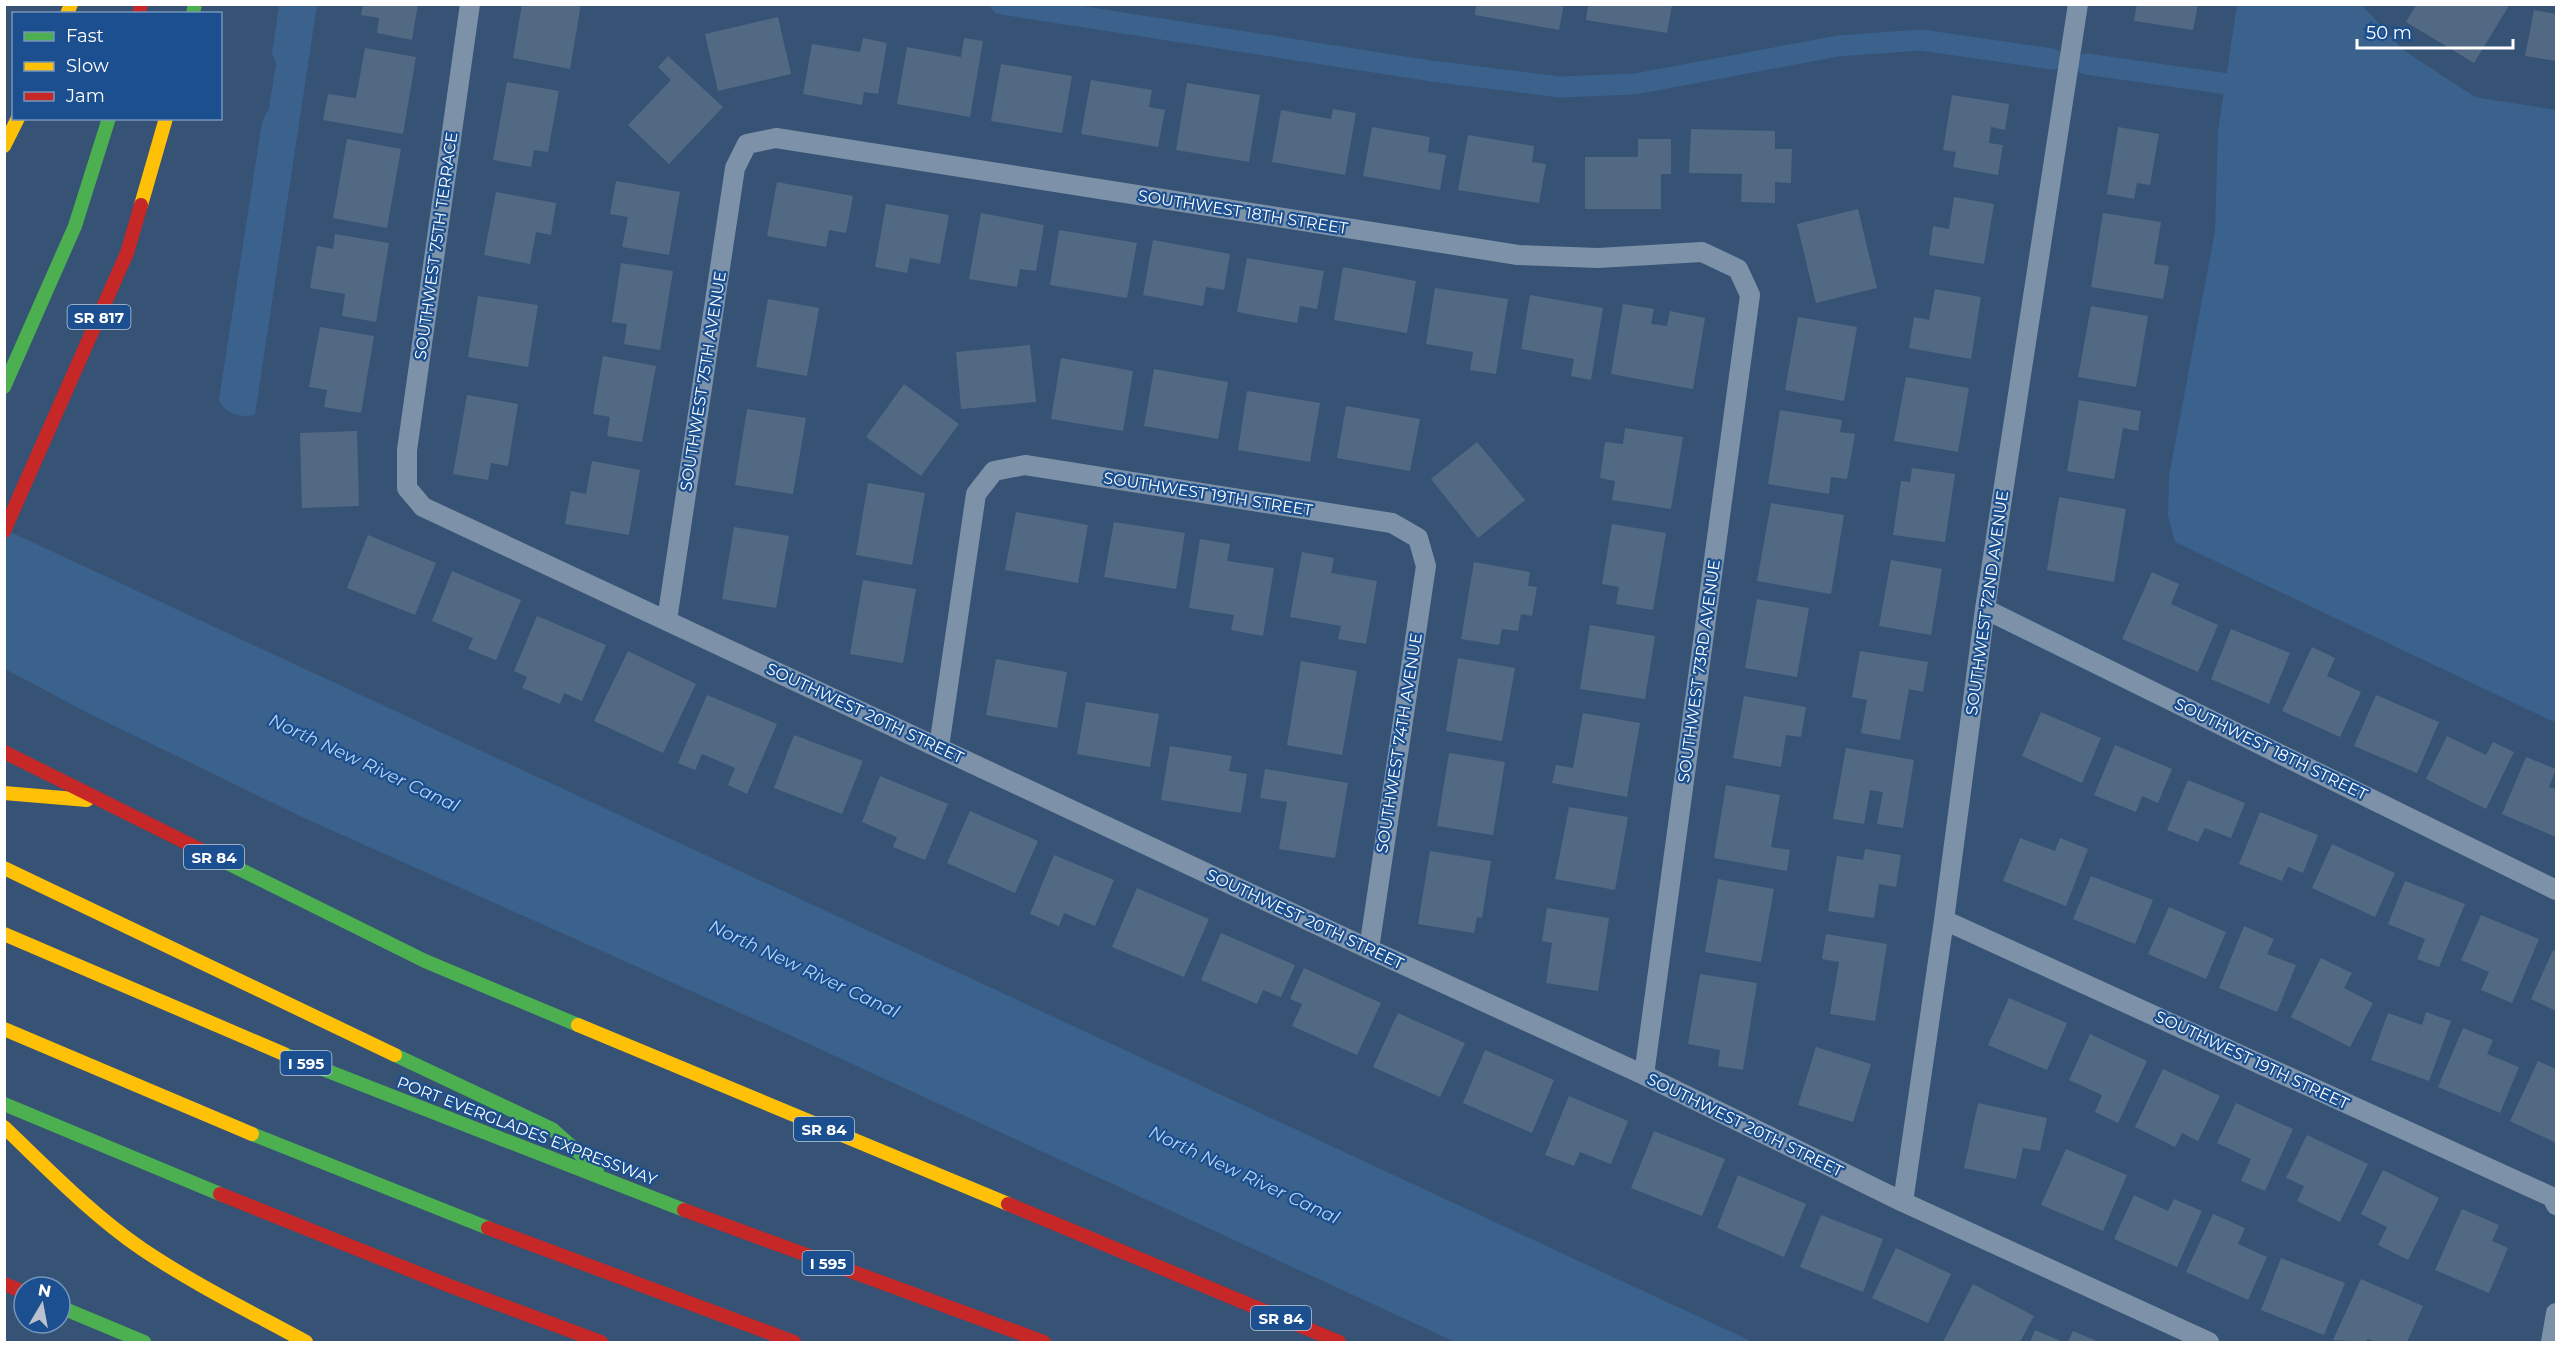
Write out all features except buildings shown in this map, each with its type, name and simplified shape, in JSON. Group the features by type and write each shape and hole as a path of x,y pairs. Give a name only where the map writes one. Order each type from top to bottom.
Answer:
{"main road":[{"path":"4,146 17,120"},
{"name":"SR 817","path":"4,387 75,226 108,120"},
{"name":"SR 817","path":"4,531 126,253 165,120"},
{"name":"SR 84","path":"4,752 425,961 1340,1342"},
{"path":"4,794 105,802"},
{"path":"4,868 117,924 552,1129 612,1183"},
{"name":"PORT EVERGLADES EXPRESSWAY","path":"4,934 260,1045 612,1183 1044,1342"},
{"path":"4,1029 142,1090 351,1176 794,1342"},
{"path":"4,1104 195,1185 481,1300 601,1342"},
{"path":"4,1127 87,1205 141,1248 208,1289 306,1342"},
{"path":"72,1312 144,1342"}],"street":[{"name":"SOUTHWEST 75TH TERRACE","path":"407,488 407,450 470,4"},
{"name":"SOUTHWEST 72ND AVENUE","path":"1903,1202 1944,920 1985,609 2078,4"},
{"name":"SOUTHWEST 18TH STREET","path":"747,144 776,138 1518,255 1598,258 1702,252 1738,269"},
{"name":"SOUTHWEST 75TH AVENUE","path":"667,620 735,168 747,144"},
{"name":"SOUTHWEST 73RD AVENUE","path":"1644,1075 1750,295 1738,269"},
{"name":"SOUTHWEST 19TH STREET","path":"939,747 976,494 994,471 1025,465 1392,523 1418,538"},
{"name":"SOUTHWEST 20TH STREET","path":"407,488 423,507 1644,1075 1903,1202 2209,1342"},
{"name":"SOUTHWEST 74TH AVENUE","path":"1369,949 1426,566 1418,538"},
{"name":"SOUTHWEST 18TH STREET","path":"1985,609 2556,890"},
{"name":"SOUTHWEST 19TH STREET","path":"1944,920 2552,1197 2556,1205"},
{"path":"2551,1342 2556,1313"}],"water":[{"path":"279,5 317,5 255,415 244,416 228,411 219,399 262,122 269,108 276,64 272,54"},
{"path":"2237,5 2362,5 2402,49 2475,97 2556,110 2556,723 2175,542 2168,516 2169,476 2215,231 2218,131"},
{"name":"North New River Canal","path":"4,529 1753,1342 1455,1342 783,1032 302,817 90,714 5,669"}],"waterway":[{"path":"1001,4 1431,71 1560,87 1635,84 1838,46 1921,40 2052,59"},
{"path":"2086,64 2235,85"}],"traffic: fast":[{"path":"193,12 195,4"},
{"path":"4,387 75,226 108,120"},
{"path":"211,855 425,961 578,1025"},
{"path":"284,1054 684,1210"},
{"path":"395,1055 552,1129 597,1169"},
{"path":"4,1104 220,1194"},
{"path":"252,1134 488,1228"},
{"path":"72,1312 144,1342"}],"traffic: slow":[{"path":"68,12 71,4"},
{"path":"4,146 17,120"},
{"path":"141,205 165,120"},
{"path":"4,793 87,800"},
{"path":"4,868 395,1055"},
{"path":"4,934 284,1054"},
{"path":"578,1025 1008,1204"},
{"path":"4,1029 252,1134"},
{"path":"4,1127 88,1206 142,1249 202,1286 306,1342"}],"traffic: jam":[{"path":"139,12 141,4"},
{"path":"4,531 127,253 141,205"},
{"path":"4,752 211,855"},
{"path":"220,1194 450,1286 601,1342"},
{"path":"1008,1204 1339,1342"},
{"path":"684,1210 1044,1342"},
{"path":"488,1228 794,1342"},
{"path":"4,1284 12,1287"}]}
